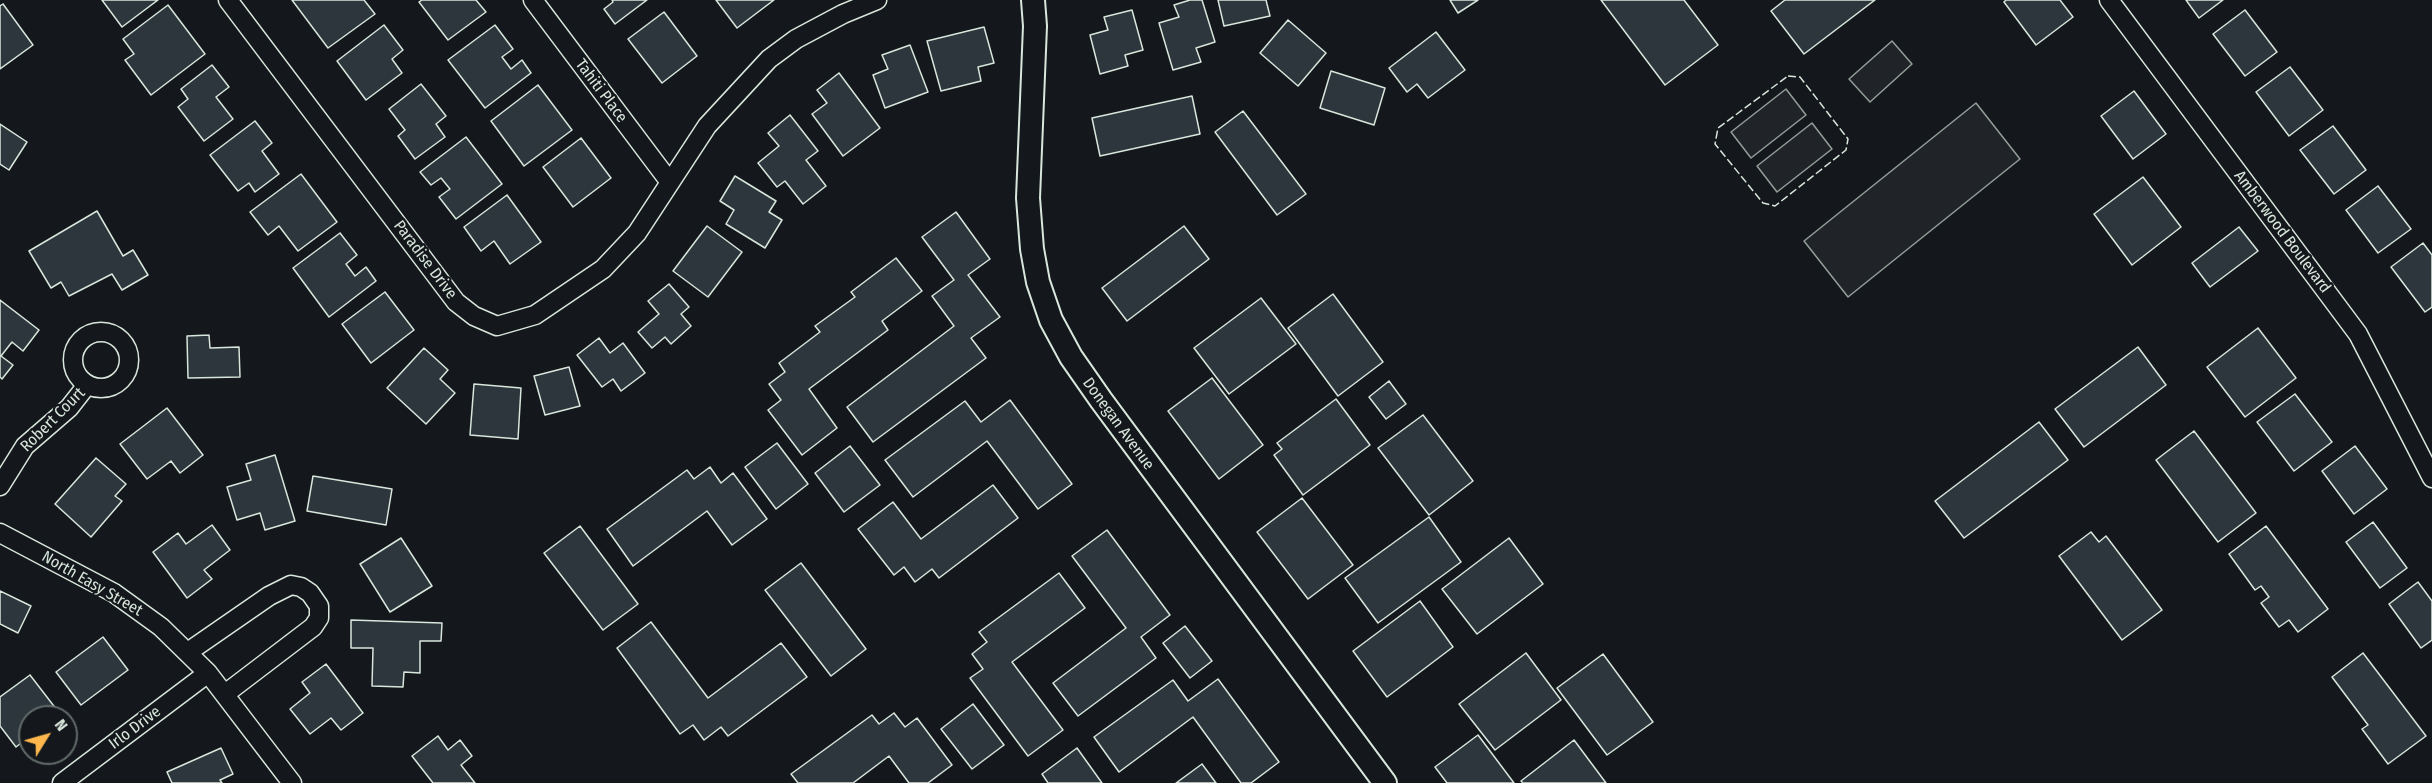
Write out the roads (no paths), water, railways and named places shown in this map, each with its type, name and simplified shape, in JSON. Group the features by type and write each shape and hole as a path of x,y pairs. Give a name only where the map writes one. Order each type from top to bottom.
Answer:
{"street":[{"name":"Paradise Drive","path":"228,0 456,302 474,316 497,326 535,315 603,269 637,233 707,126 769,59 837,7 877,0"},
{"name":"Tahiti Place","path":"533,0 669,181"},
{"name":"Donegan Avenue","path":"1033,0 1035,26 1028,198 1036,271 1051,320 1071,357 1113,418 1385,783"},
{"name":"Amberwood Boulevard","path":"2109,0 2358,334 2432,478"},
{"name":"Robert Court","path":"0,486 25,446 69,408 87,385"},
{"name":"North Easy Street","path":"0,533 114,593 145,615 188,652 208,673 292,783"},
{"path":"188,652 269,596 291,585 301,587 310,593 319,606 319,618 313,627 225,694"},
{"name":"Irlo Drive","path":"62,783 208,673"}]}
